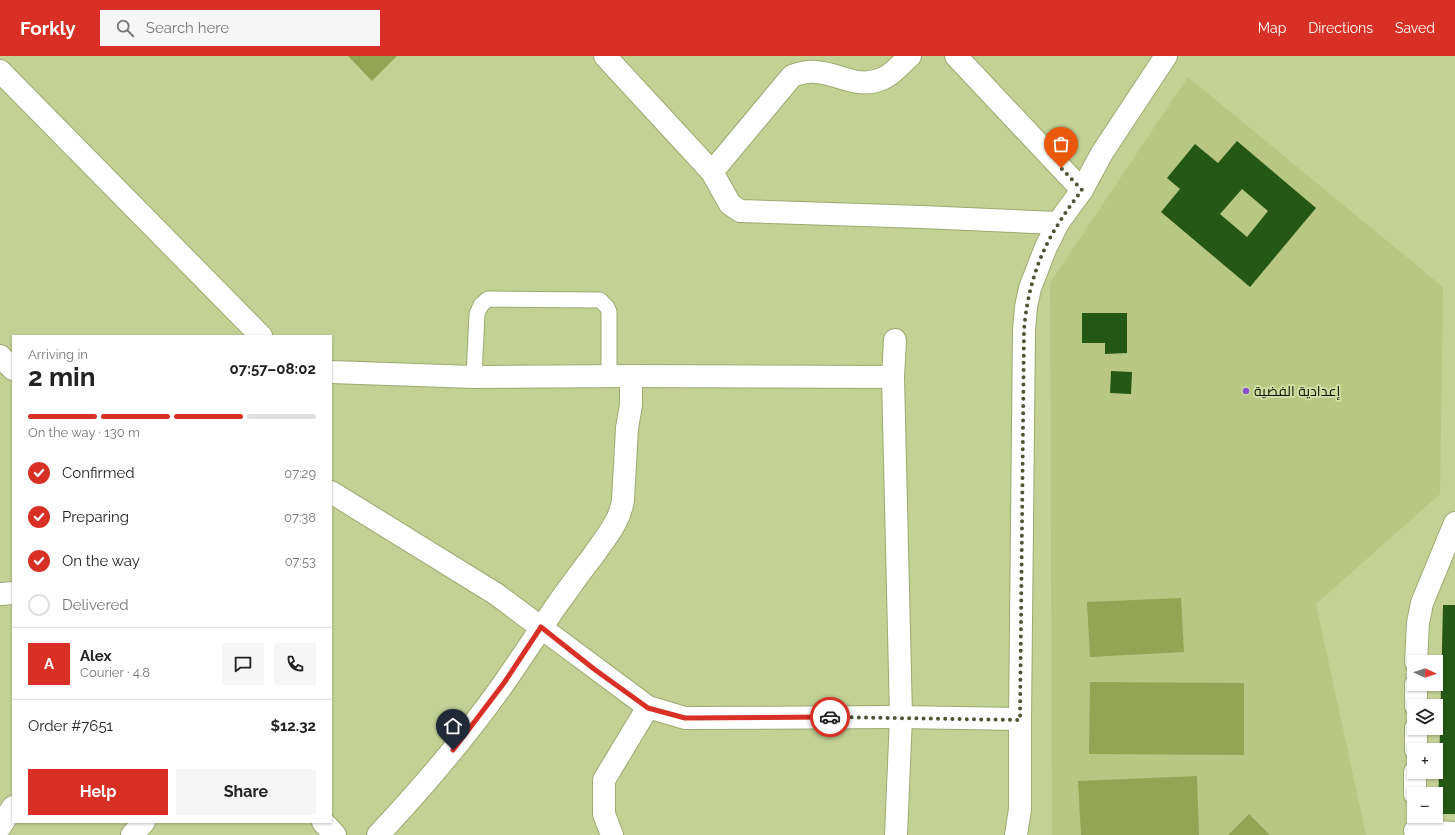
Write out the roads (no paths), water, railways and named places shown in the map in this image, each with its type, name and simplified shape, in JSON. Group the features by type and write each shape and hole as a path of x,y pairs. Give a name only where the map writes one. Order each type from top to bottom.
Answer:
{"street":[{"path":"605,56 712,172 730,204 740,211 1058,223"},
{"path":"712,172 792,76 802,72 816,72 856,82 872,82 886,77 910,56"},
{"path":"956,56 1082,190"},
{"path":"1016,835 1020,809 1025,315 1030,288 1046,247 1058,223 1082,190 1102,153 1166,56"},
{"path":"0,70 260,335"},
{"path":"895,340 893,377 901,717 896,835"},
{"path":"0,356 12,368"},
{"path":"332,372 474,378 609,376 893,377"},
{"path":"378,835 444,762 504,683 541,627 614,527 620,514 623,500 627,428 631,405 631,376"},
{"path":"332,493 496,594 648,708 685,718 901,717 1020,720"},
{"path":"1416,655 1416,642 1422,603 1446,573 1450,542 1455,523"},
{"path":"0,594 12,593"},
{"path":"612,835 604,814 604,780 648,708"},
{"path":"0,827 12,809"},
{"path":"132,835 143,823"},
{"path":"324,823 335,835"},
{"path":"1415,827 1455,833"}],"lane":[{"path":"474,378 477,314 481,304 488,299 600,300 607,306 609,312 609,376"}],"place":[{"name":"إعدادية الفضية","path":"1246,391"}]}
